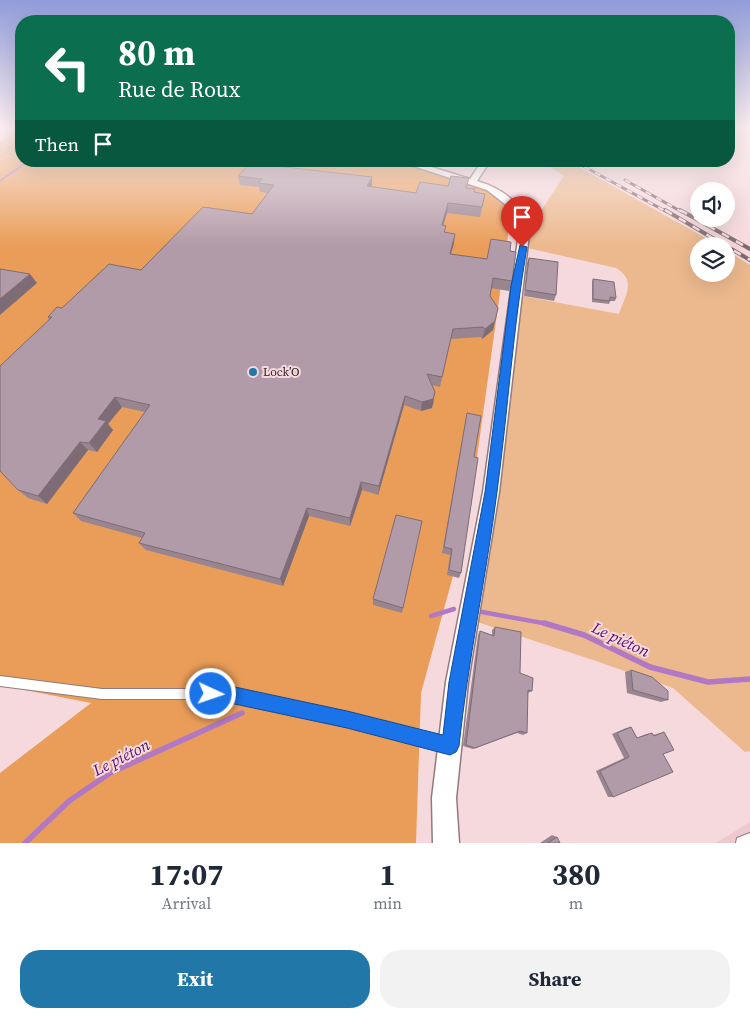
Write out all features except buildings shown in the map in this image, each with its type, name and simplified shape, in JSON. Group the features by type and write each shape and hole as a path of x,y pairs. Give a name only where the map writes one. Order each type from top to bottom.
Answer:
{"street":[{"path":"423,167 490,188 518,210 525,225 491,492 458,682 444,798 446,843"},
{"path":"472,182 482,167"}],"lane":[{"path":"0,680 102,694 230,694 347,719 450,746"},
{"path":"742,843 750,839"}],"shaded area":[{"path":"0,167 419,167 475,184 497,197 511,214 468,521 421,693 416,843 0,843 0,773 91,703 0,685"},
{"path":"551,167 579,167 704,237 690,237 690,282 735,282 735,256 750,265 750,751 745,752 673,688 468,619 501,465 521,302 517,295 619,314 628,289 626,278 616,268 523,247 522,213 540,212 564,176"},
{"path":"750,822 750,843 716,843"}],"waterway":[{"name":"Le piéton","path":"0,181 19,167"},
{"name":"Le piéton","path":"431,616 454,609"},
{"name":"Le piéton","path":"482,612 546,624"},
{"name":"Le piéton","path":"546,624 584,635 650,667 708,682 750,679"},
{"name":"Le piéton","path":"25,843 69,801 110,773 242,713"}],"railway":[{"path":"586,167 667,212"},
{"path":"625,180 682,212"},
{"path":"665,210 750,260"},
{"path":"680,210 750,249"}],"place":[{"name":"Lock’O","path":"253,372"}],"route":[{"path":"211,694 230,694 347,719 450,746 458,682 491,492 522,247"}]}
